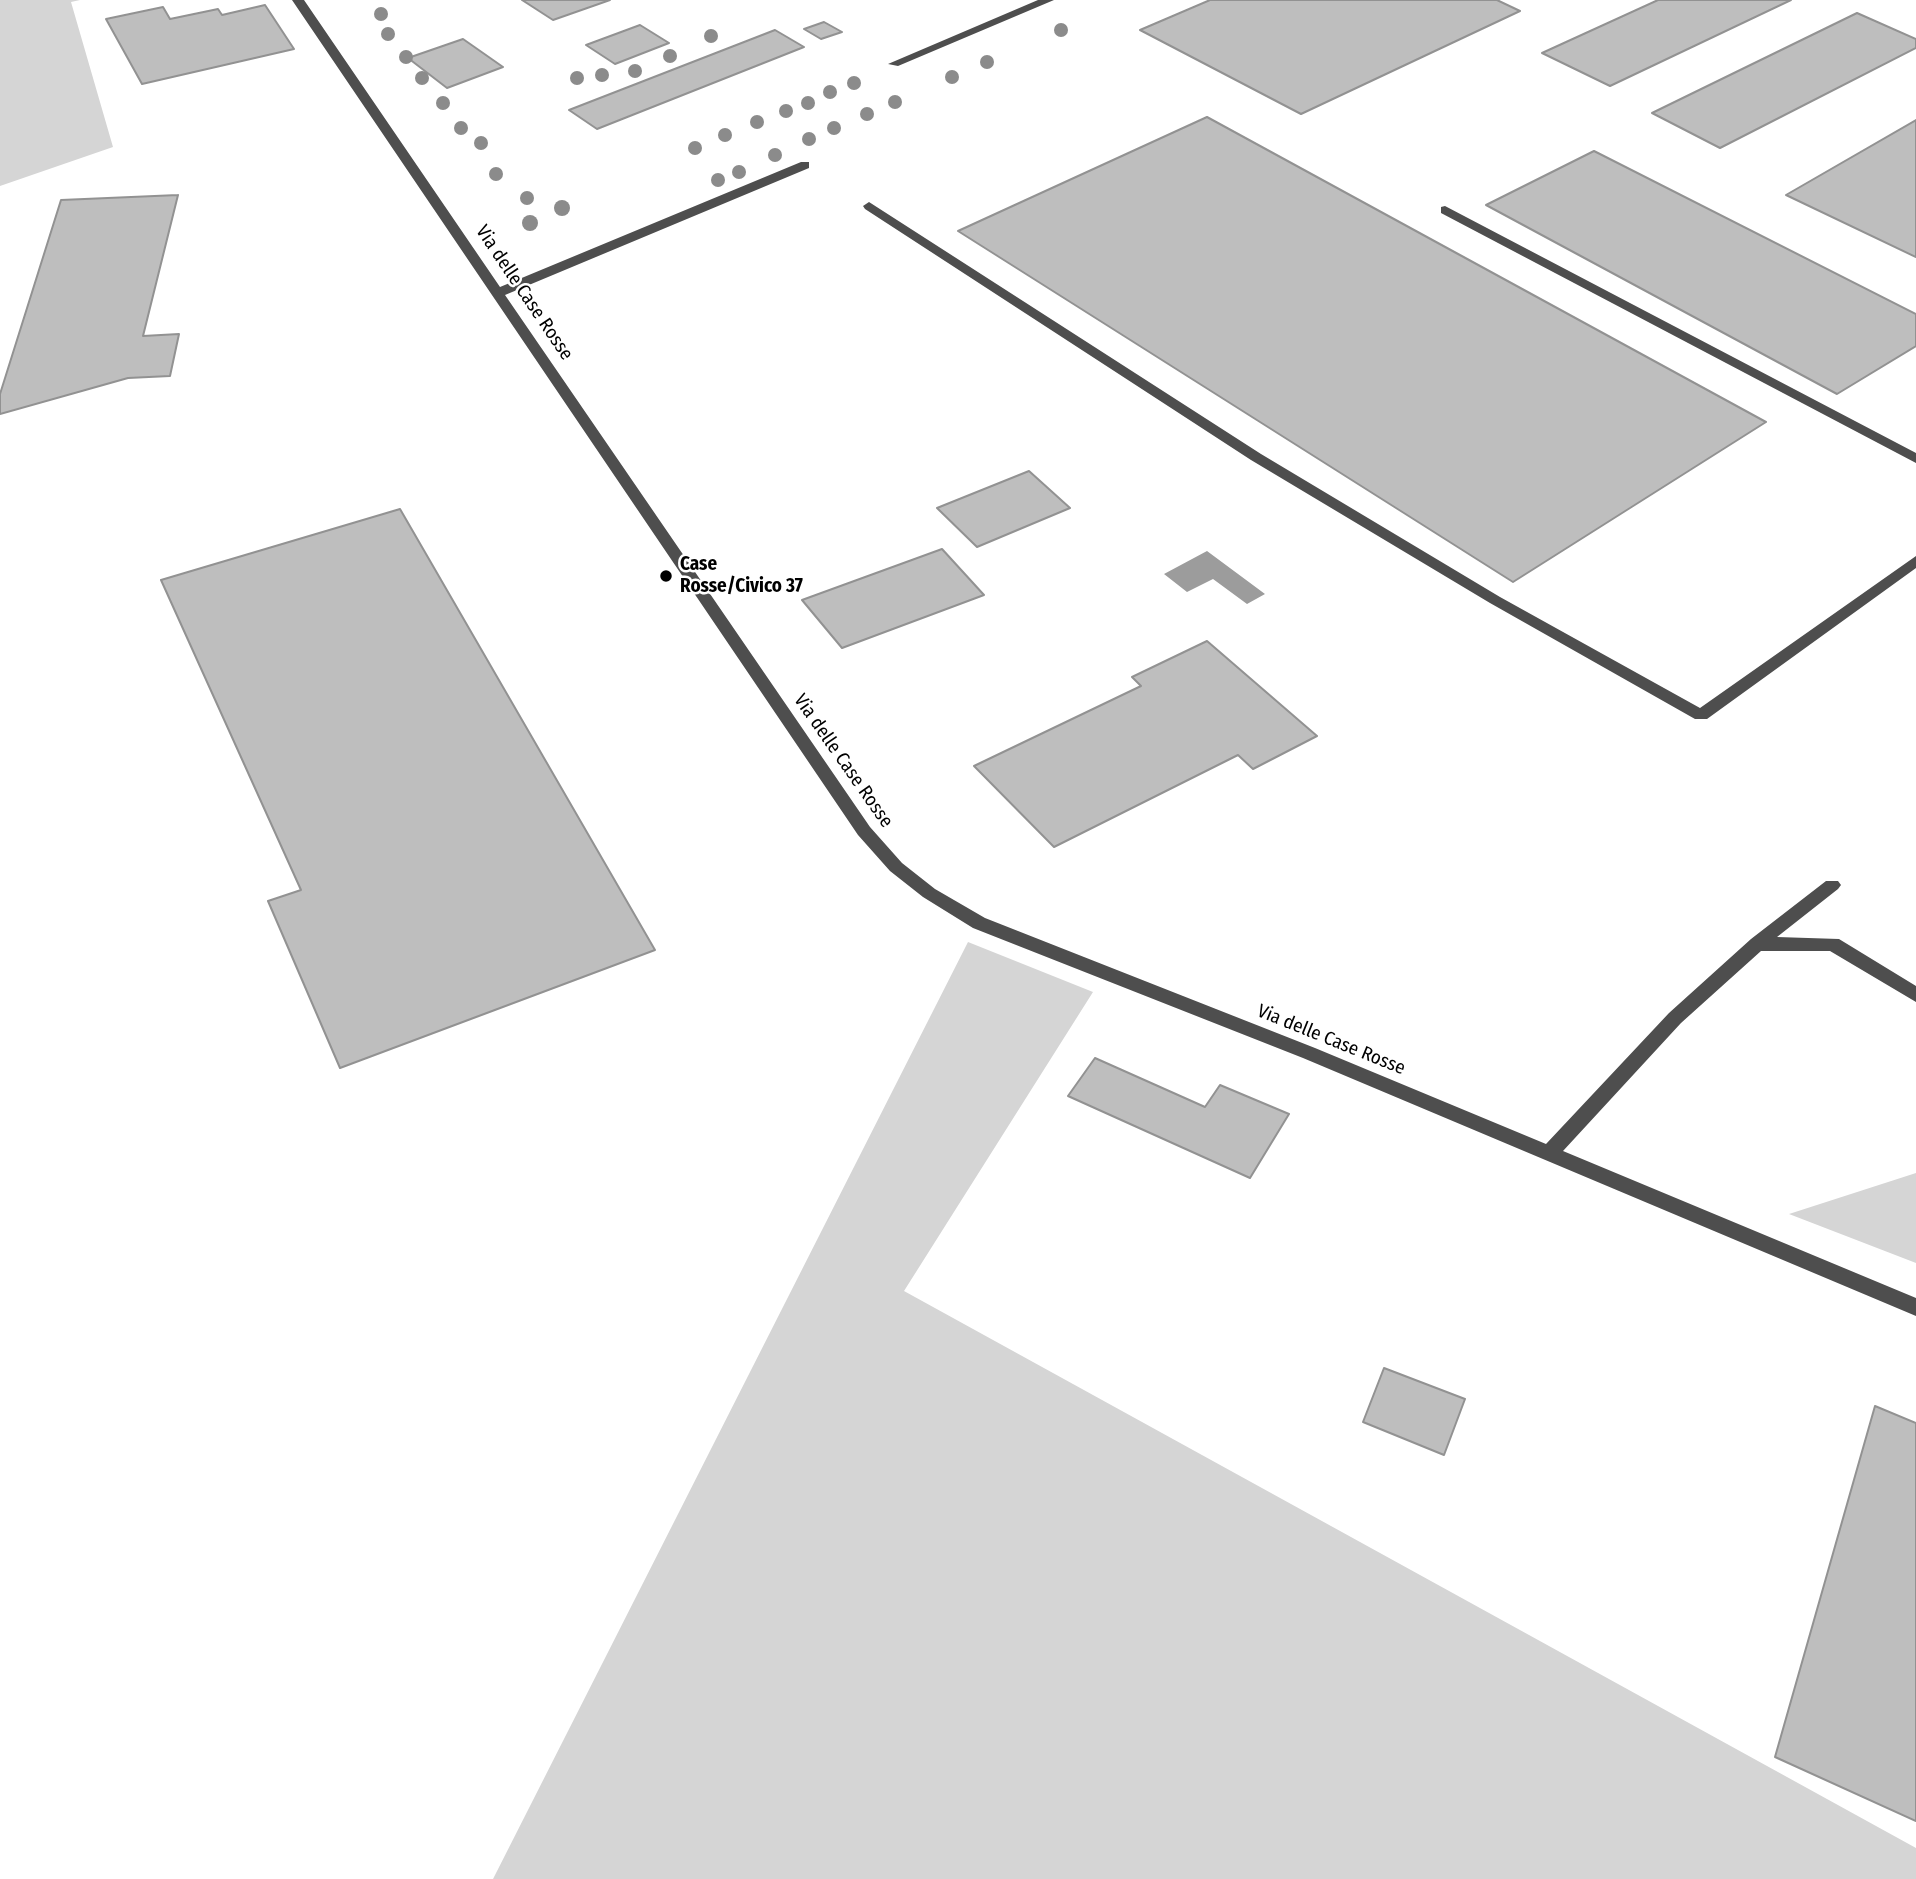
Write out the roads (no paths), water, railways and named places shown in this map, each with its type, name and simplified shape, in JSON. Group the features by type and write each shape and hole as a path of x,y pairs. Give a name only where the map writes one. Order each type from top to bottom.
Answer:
{"street":[{"name":"Via delle Case Rosse","path":"298,0 864,831 896,867 929,893 979,923 1309,1053 1916,1307"},
{"path":"894,64 1048,0"},
{"path":"498,293 805,165"},
{"path":"869,206 1256,457 1495,600 1701,715 1916,561"},
{"path":"1445,210 1916,458"},
{"path":"1549,1153 1675,1018 1757,944 1832,885"},
{"path":"1757,944 1833,944 1916,995"}],"place":[{"name":"Case Rosse/Civico 37","path":"666,576"}]}
